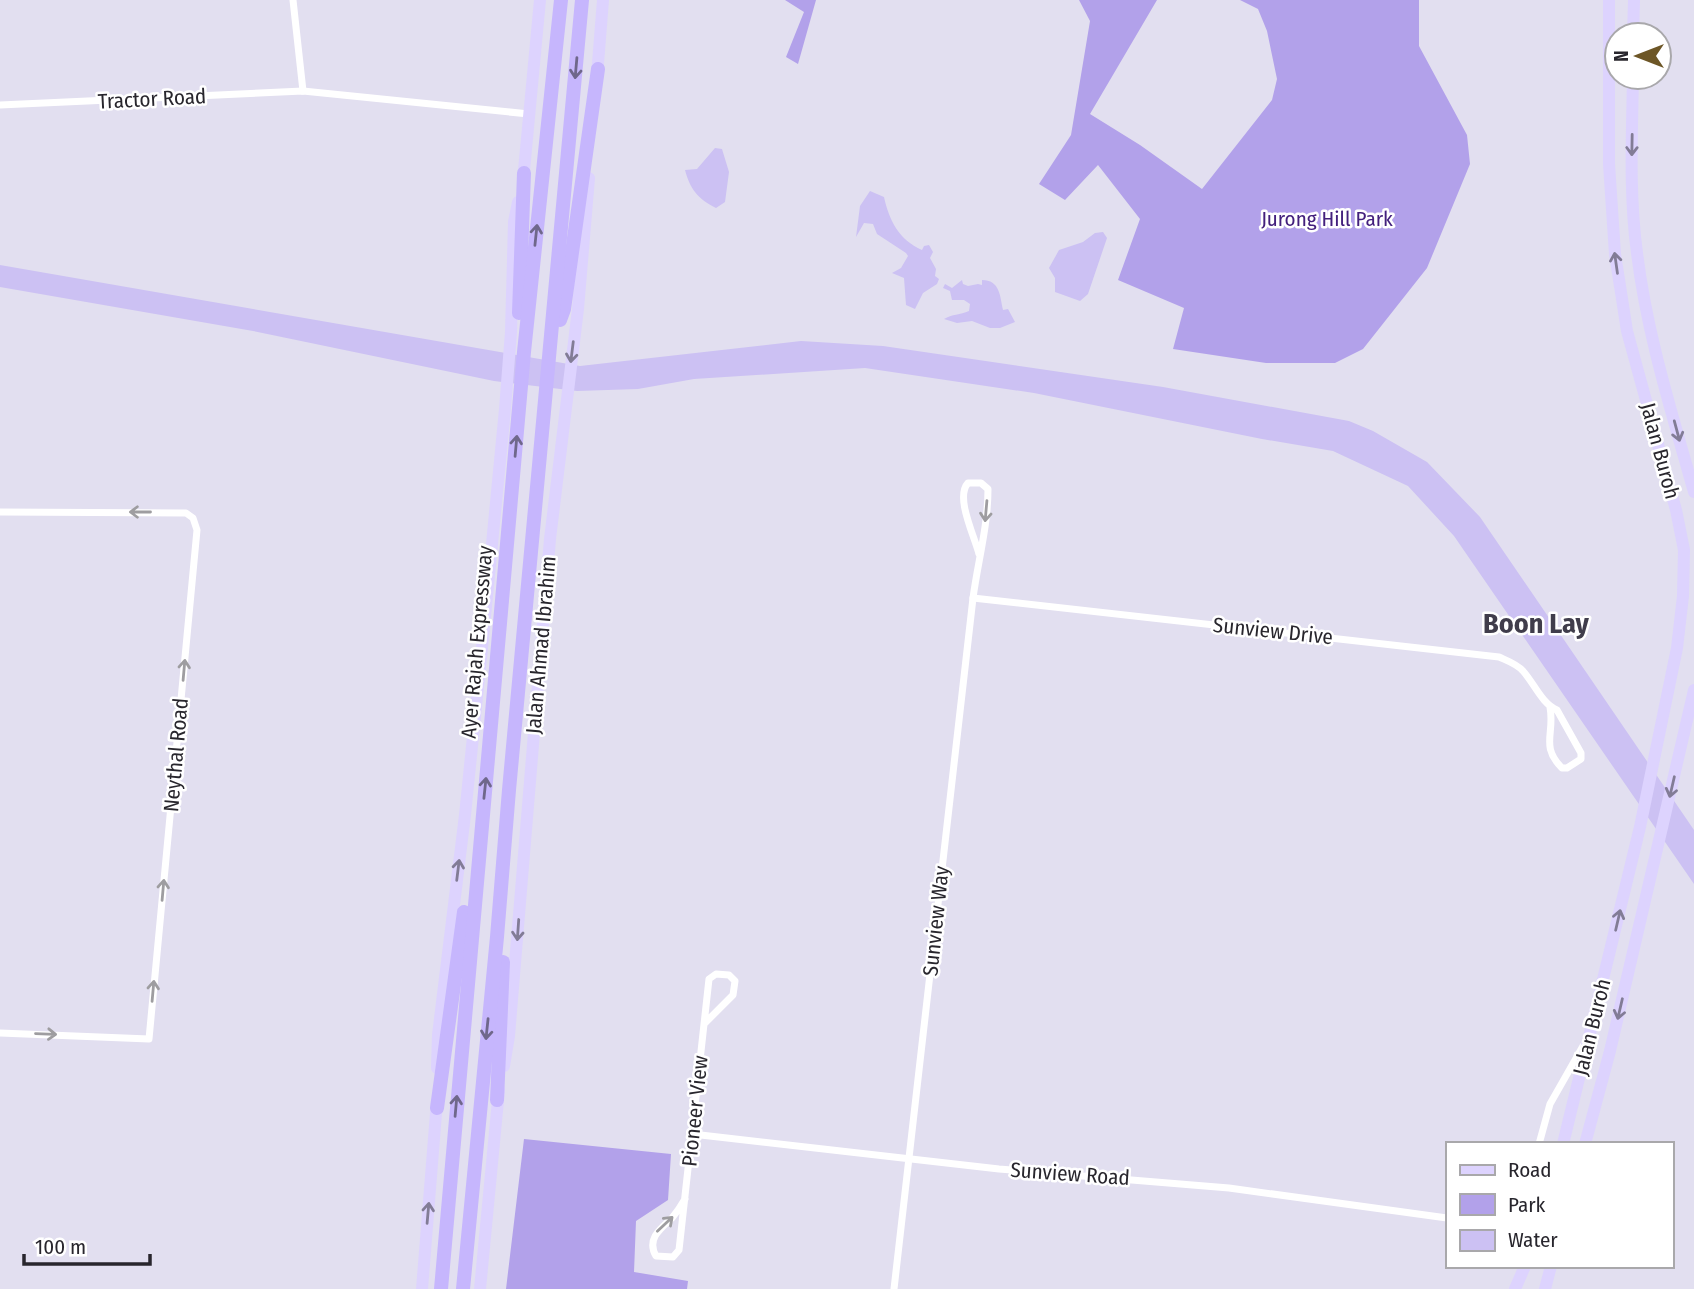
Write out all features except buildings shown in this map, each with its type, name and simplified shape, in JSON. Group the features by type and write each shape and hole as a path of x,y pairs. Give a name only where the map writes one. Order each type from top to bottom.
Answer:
{"highway":[{"name":"Ayer Rajah Expressway","path":"441,1289 524,352 561,0"},
{"path":"463,1289 582,0"},
{"path":"552,345 564,309 598,68"},
{"path":"524,173 519,335 524,352"},
{"path":"437,1108 465,910 478,856"},
{"path":"497,937 503,954 497,1100"}],"main road":[{"path":"422,1289 437,1108 438,1035 478,697 511,332 514,222 524,173 540,0"},
{"name":"Jalan Ahmad Ibrahim","path":"480,1289 497,1100 509,1036 539,654 555,490 578,309 603,0"},
{"name":"Jalan Buroh","path":"1564,1142 1591,1034 1662,722 1677,648 1683,596 1684,551 1678,520 1627,331 1615,254 1609,164 1609,0"},
{"path":"1633,21 1634,0"},
{"name":"Jalan Buroh","path":"1633,91 1632,165 1637,251 1649,325 1694,492"},
{"name":"Jalan Buroh","path":"1586,1142 1610,1051 1694,690"},
{"path":"1515,1289 1526,1268"},
{"path":"1523,1289 1527,1268"},
{"path":"1545,1289 1550,1268"}],"street":[{"path":"293,0 303,91"},
{"name":"Tractor Road","path":"0,105 303,91 529,114"},
{"name":"Sunview Way","path":"894,1289 973,598 979,554 983,545 988,489 984,484 968,483 964,488 962,502 979,554"},
{"name":"Neythal Road","path":"0,512 186,513 193,517 197,530 149,1039 0,1033"},
{"name":"Sunview Drive","path":"973,598 1499,657 1522,669 1550,707 1552,725 1548,747 1554,760 1562,768 1567,768 1581,759 1581,753 1557,710 1550,707"},
{"name":"Pioneer View","path":"685,1199 673,1217 656,1231 653,1247 656,1256 673,1257 678,1254 685,1199 705,1023 709,979 716,974 729,975 734,981 733,995 705,1023"},
{"path":"1540,1142 1550,1104 1591,1034"},
{"name":"Sunview Road","path":"692,1134 999,1169 1229,1188 1446,1218"},
{"path":"1515,1289 1516,1268"}],"green space":[{"path":"785,0 816,0 798,64 786,57 804,12"},
{"name":"Jurong Hill Park","path":"1079,0 1157,0 1090,114 1202,189 1272,100 1277,79 1267,31 1258,9 1240,0 1419,0 1419,46 1467,135 1470,164 1427,268 1363,349 1335,363 1266,363 1173,349 1184,308 1118,280 1140,219 1098,165 1065,200 1039,184 1071,135 1090,21"},
{"path":"524,1139 671,1154 668,1200 636,1221 634,1272 688,1281 687,1289 506,1289"}],"water":[{"path":"715,148 722,149 729,172 725,202 716,208 696,193 685,170 697,169"},
{"path":"870,191 884,197 892,221 907,241 922,250 929,245 933,252 930,258 936,269 935,276 939,279 937,284 923,293 915,309 906,305 904,278 892,273 901,268 908,256 906,253 877,234 873,224 864,223 856,237 860,206"},
{"path":"1103,232 1107,238 1088,294 1080,301 1055,292 1055,278 1049,268 1059,250 1083,242 1095,233"},
{"path":"0,265 580,366 801,341 883,346 1163,387 1349,421 1373,431 1427,462 1480,517 1694,830 1694,884 1454,536 1408,486 1333,451 1034,393 865,368 694,379 638,389 577,391 494,381 253,331 0,287"},
{"path":"962,280 963,284 968,286 982,285 982,280 996,286 1003,310 1008,309 1015,322 1000,328 990,328 972,321 957,323 944,319 969,311 970,304 964,300 952,300 950,291 943,288 945,284 952,288"}],"district":[{"name":"Boon Lay","path":"1536,623"}]}
